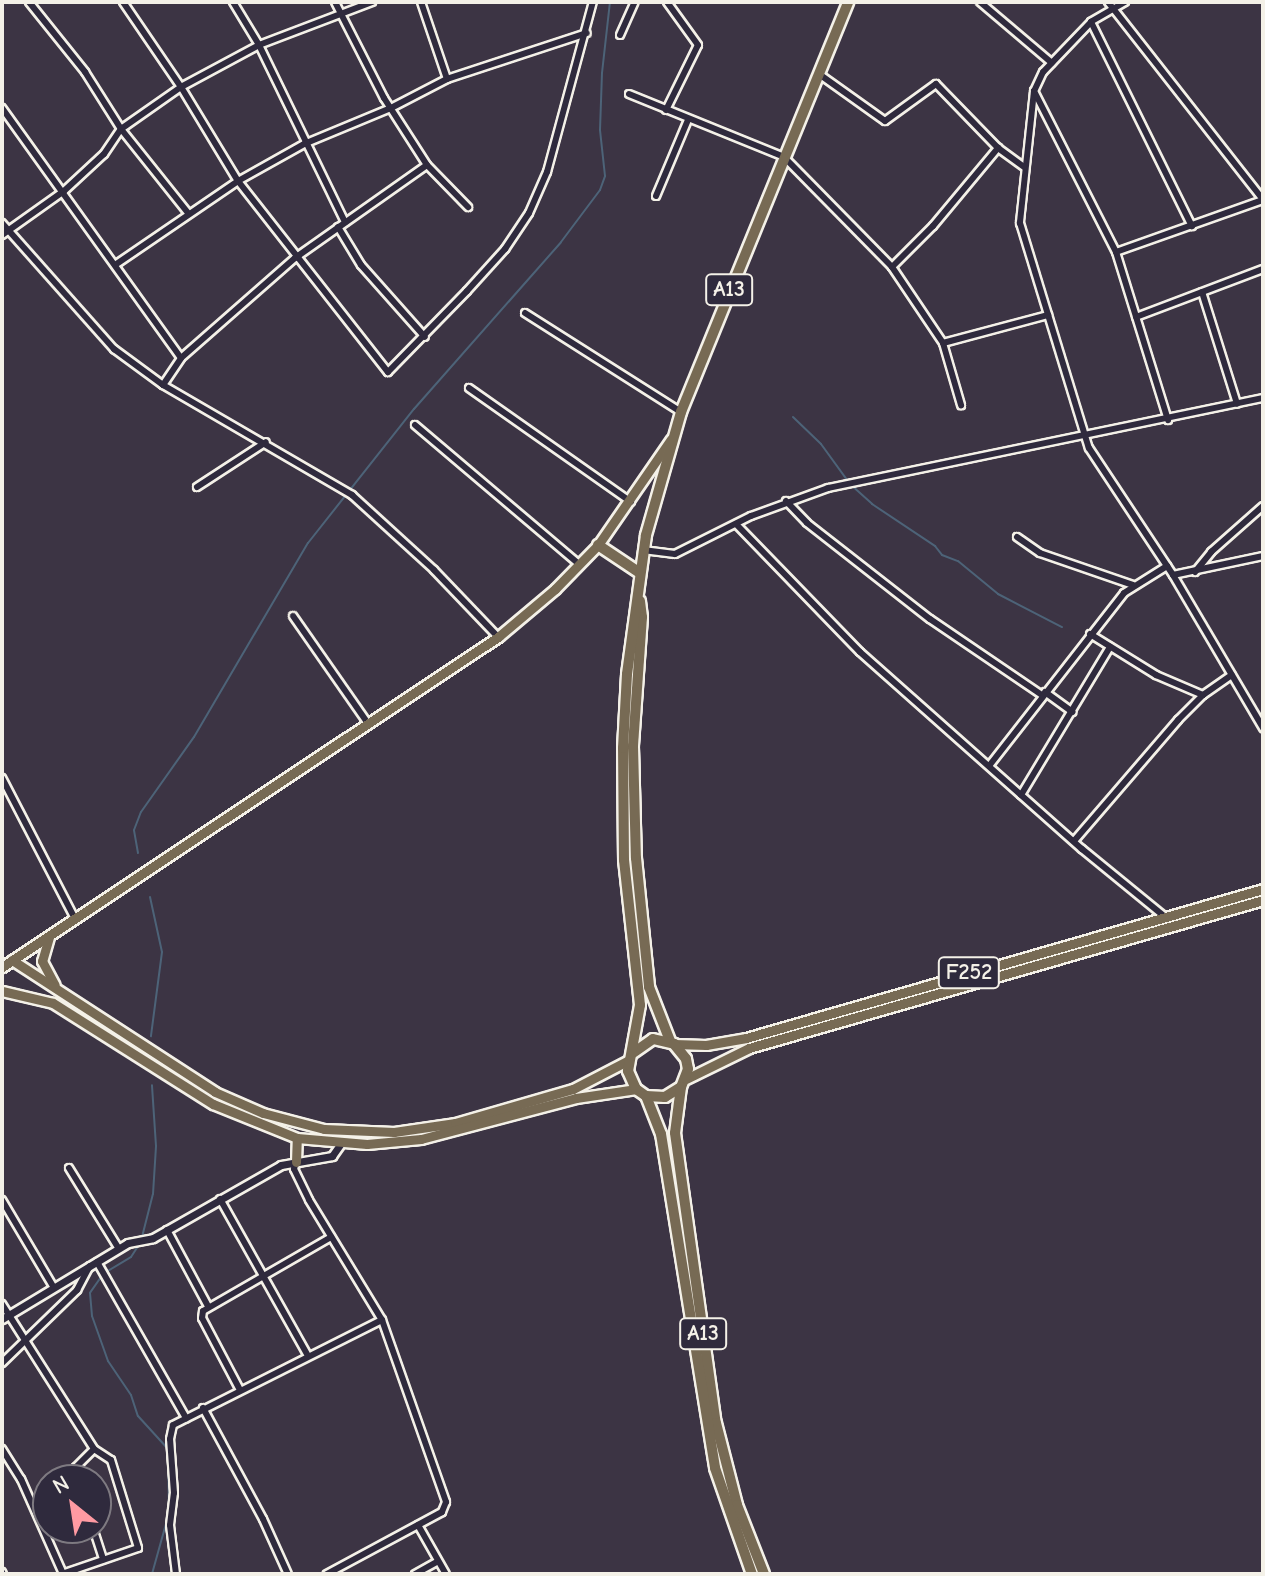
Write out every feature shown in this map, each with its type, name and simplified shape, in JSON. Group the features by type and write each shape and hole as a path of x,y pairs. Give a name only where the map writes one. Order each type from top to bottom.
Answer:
{"highway":[{"name":"A13","path":"752,1574 715,1468 661,1134 628,1071 640,1005 624,860 622,761 627,674 643,550 671,439 848,2"},
{"path":"598,545 640,573"},
{"name":"A13","path":"638,586 642,617 633,747 636,858 649,987 672,1042 686,1059 675,1133 716,1423 737,1505 764,1574"},
{"path":"631,1056 645,1042 672,1042"},
{"path":"641,1093 665,1097 683,1083"}],"main road":[{"path":"2,967 498,637 580,565 598,545 631,502 671,439"},
{"name":"F252","path":"672,1042 706,1045 746,1038 1263,889"},
{"name":"F252","path":"683,1083 749,1048 1263,900"},
{"path":"50,935 42,954 43,968 62,993"},
{"path":"12,960 215,1092 263,1113 324,1129 394,1132 455,1123 573,1089 631,1056"},
{"path":"2,991 53,1003 213,1104 297,1138 341,1143 421,1139 576,1098 641,1093"},
{"path":"296,1162 297,1138"}],"street":[{"path":"29,2 85,72 121,129 188,213"},
{"path":"123,2 181,87 238,181 383,369 391,371 505,249 529,213 547,172 593,2"},
{"path":"233,2 259,45 361,265 425,337"},
{"path":"335,2 391,108 427,165 468,207"},
{"path":"5,233 64,191 104,154 121,129 181,87 259,45 372,2"},
{"path":"421,2 447,79"},
{"path":"620,35 635,2"},
{"path":"666,110 698,45 667,2"},
{"path":"980,2 1052,63"},
{"path":"1125,2 1110,4 1091,22 1052,63 1034,91 1020,223 1085,437 1096,461 1173,575 1263,728"},
{"path":"1110,4 1263,200 1116,252"},
{"path":"1091,22 1192,226"},
{"path":"115,265 188,213 304,144 391,108 447,79 587,33"},
{"path":"818,74 885,121 936,84 998,148 1024,167"},
{"path":"1034,91 1116,252 1168,420"},
{"path":"629,94 784,157 892,267 943,343 961,405"},
{"path":"2,108 181,358"},
{"path":"656,196 688,120"},
{"path":"892,267 933,226 998,148"},
{"path":"163,385 181,358 295,258 427,165"},
{"path":"2,223 5,233 95,331 163,385 266,442 352,495 434,570 498,637"},
{"path":"1136,317 1263,269"},
{"path":"1202,292 1237,404"},
{"path":"525,313 681,412"},
{"path":"943,343 1048,315"},
{"path":"469,388 631,502"},
{"path":"643,550 675,554 786,501 828,488 1263,398"},
{"path":"415,425 580,565"},
{"path":"197,487 266,442"},
{"path":"786,501 807,523 930,619 1073,712"},
{"path":"1195,572 1211,552 1263,506"},
{"path":"736,524 860,652 1165,917"},
{"path":"1017,537 1040,553 1133,585"},
{"path":"1173,575 1263,556"},
{"path":"989,766 1090,634 1133,585 1167,566"},
{"path":"293,616 369,725"},
{"path":"1090,634 1156,675 1203,695"},
{"path":"1021,795 1110,647"},
{"path":"1074,841 1203,695 1232,675"},
{"path":"2,778 75,919"},
{"path":"2,1363 119,1249 167,1230 281,1165 332,1156 341,1143"},
{"path":"296,1162 294,1169 309,1200 382,1320 446,1502 442,1512 327,1574"},
{"path":"69,1168 119,1249"},
{"path":"220,1199 308,1356"},
{"path":"2,1200 54,1288"},
{"path":"167,1230 208,1306"},
{"path":"240,1390 202,1318 208,1306 331,1237"},
{"path":"5,1317 54,1288 99,1268"},
{"path":"99,1268 186,1418"},
{"path":"2,1304 5,1317 94,1449 109,1458 117,1471 138,1548 63,1574 21,1479 2,1449"},
{"path":"176,1574 170,1525 174,1493 170,1439 173,1425 382,1320"},
{"path":"203,1408 263,1519 288,1574"},
{"path":"79,1464 94,1449"},
{"path":"418,1525 446,1574"},
{"path":"98,1544 103,1559"},
{"path":"415,1574 438,1561"}],"waterway":[{"path":"138,853 134,830 141,812 194,737 308,543 414,409 561,242 600,190 605,176 600,130 602,73 610,2"},
{"path":"793,417 821,444 850,484 872,504 935,546 942,555 958,561 998,594 1062,627"},
{"path":"150,897 162,952 151,1036"},
{"path":"142,1237 153,1194 156,1146 152,1085"},
{"path":"106,1272 131,1257 140,1243"},
{"path":"101,1277 90,1293 92,1316 108,1361 131,1395 138,1416 168,1449 169,1513 152,1574"}]}
